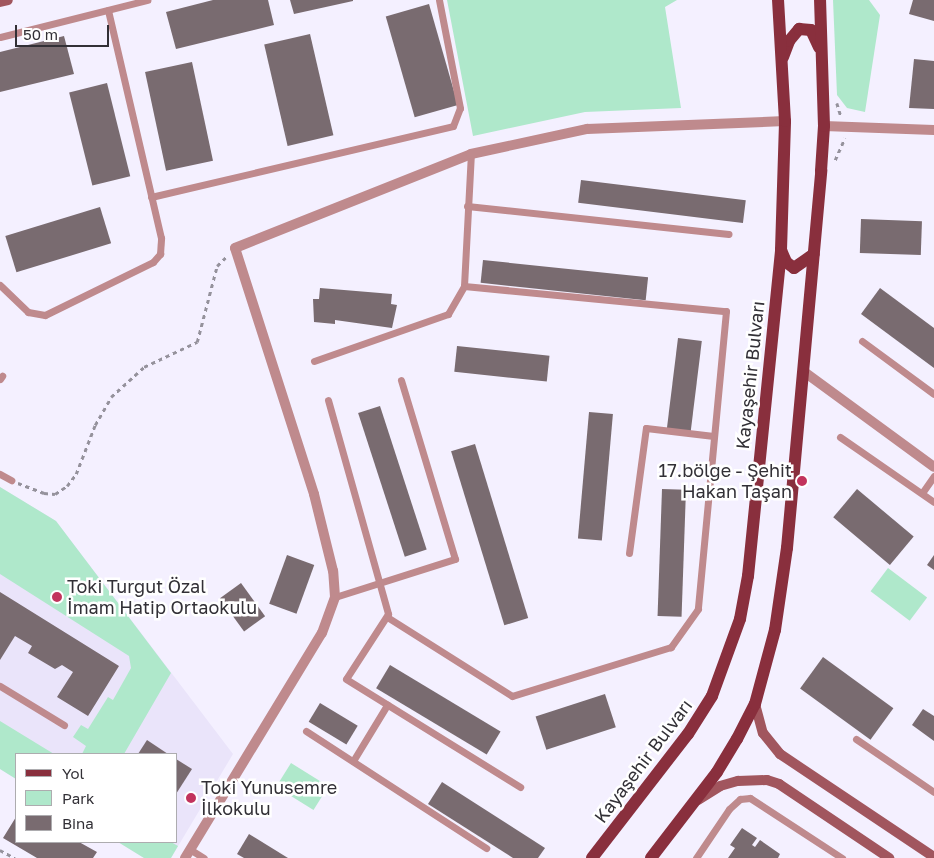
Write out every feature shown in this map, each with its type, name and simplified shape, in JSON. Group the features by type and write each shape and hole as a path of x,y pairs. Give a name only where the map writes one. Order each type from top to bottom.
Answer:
{"main road":[{"name":"Kayaşehir Bulvarı","path":"592,858 688,734 712,696 729,655 740,619 748,576 781,250 785,121 778,0"},
{"path":"651,858 717,772 755,704 779,603 803,371 824,126 820,0"},
{"path":"781,61 794,33 805,28 816,35 823,59"},
{"path":"781,250 786,262 794,268 814,254"}],"street":[{"path":"0,2 8,0"},
{"path":"188,854 322,633 335,597 333,571 314,494 236,248 471,154 586,129 785,121"},
{"path":"824,126 934,130"},
{"path":"803,371 934,467"},
{"path":"755,704 763,733 780,754 934,858"},
{"path":"693,804 720,786 738,781 767,780 779,784 890,858"}],"lane":[{"path":"0,37 147,0"},
{"path":"151,197 453,126 460,108 439,0"},
{"path":"0,285 28,312 45,315 153,262 160,254 162,244 108,10"},
{"path":"314,361 448,314 464,286 471,154"},
{"path":"467,206 729,234"},
{"path":"387,617 512,696 672,647 698,609 726,311 464,286"},
{"path":"862,341 934,394"},
{"path":"335,597 455,559 402,380"},
{"path":"328,400 382,582 387,617 346,679 520,787"},
{"path":"629,553 646,428 714,436"},
{"path":"840,436 934,502"},
{"path":"0,474 11,480"},
{"path":"922,493 934,476"},
{"path":"0,686 64,725"},
{"path":"352,761 387,705"},
{"path":"306,731 486,848"},
{"path":"856,739 934,792"},
{"path":"696,858 729,809 740,799 750,798 842,858"},
{"path":"188,854 204,858"}],"path":[{"path":"11,480 44,493 55,494 67,486 76,474 95,425 111,397 144,367 197,342 217,266 236,248"},
{"path":"0,850 15,858"}],"shaded area":[{"name":"Toki Turgut Özal İmam Hatip Ortaokulu","path":"0,487 56,521 233,754 171,858 144,858 120,843 178,843 178,753 15,753 15,778 0,769"}],"green space":[{"path":"447,0 677,0 665,7 681,108 585,112 473,136"},
{"path":"833,0 869,0 880,15 865,112 847,108 837,95"},
{"path":"0,487 56,521 171,673 125,753 82,753 86,746 73,737 81,725 88,729 108,697 113,700 131,668 129,656 0,574"},
{"path":"888,568 927,597 910,621 871,591"},
{"path":"0,721 52,753 15,753 15,778 0,769"},
{"path":"291,763 328,786 313,810 276,787"},
{"path":"120,843 173,843 178,846 171,858 144,858"}],"building":[{"path":"213,0 268,0 274,25 176,49 166,12"},
{"path":"290,0 353,0 353,1 294,14"},
{"path":"913,0 934,0 934,21 909,14"},
{"path":"429,4 458,105 415,117 386,16"},
{"path":"310,34 333,135 288,146 264,45"},
{"path":"64,36 74,74 0,92 0,52"},
{"path":"914,59 934,61 934,109 909,108"},
{"path":"192,62 213,161 166,171 145,72"},
{"path":"107,83 130,176 92,186 69,92"},
{"path":"581,180 746,200 743,223 578,203"},
{"path":"100,207 111,243 16,272 5,236"},
{"path":"861,219 922,221 921,255 860,253"},
{"path":"483,260 648,277 646,300 481,283"},
{"path":"320,288 392,294 391,304 397,305 392,328 335,320 335,324 314,322 313,299 319,299"},
{"path":"880,288 934,328 934,368 861,314"},
{"path":"678,338 702,341 691,432 667,429"},
{"path":"457,346 549,356 547,382 454,372"},
{"path":"380,406 427,550 405,557 358,413"},
{"path":"589,412 613,414 602,541 578,539"},
{"path":"475,444 528,618 504,625 451,451"},
{"path":"662,489 686,490 682,617 658,616"},
{"path":"857,489 914,537 890,565 833,517"},
{"path":"287,555 314,565 296,614 269,604"},
{"path":"934,555 934,570 927,565"},
{"path":"241,583 265,616 244,631 220,598"},
{"path":"0,592 119,666 88,716 57,697 73,672 62,665 55,669 28,653 32,646 15,636 0,660"},
{"path":"823,657 893,708 870,740 800,689"},
{"path":"390,665 501,731 487,755 376,688"},
{"path":"605,694 616,727 546,750 536,717"},
{"path":"320,703 358,726 346,745 309,722"},
{"path":"923,709 934,716 934,741 912,725"},
{"path":"147,740 166,753 139,753"},
{"path":"178,760 192,769 178,791"},
{"path":"442,782 545,848 538,858 513,858 428,804"},
{"path":"15,819 15,843 81,843 97,852 93,858 37,858 3,838"},
{"path":"742,828 757,838 752,845 755,847 760,840 780,854 778,858 728,858 735,848 730,845"},
{"path":"249,834 288,858 244,858 237,854"}],"place":[{"name":"17.bölge - Şehit Hakan Taşan","path":"802,481"},
{"name":"Toki Turgut Özal İmam Hatip Ortaokulu","path":"57,597"},
{"name":"Toki Yunusemre İlkokulu","path":"191,798"}]}
